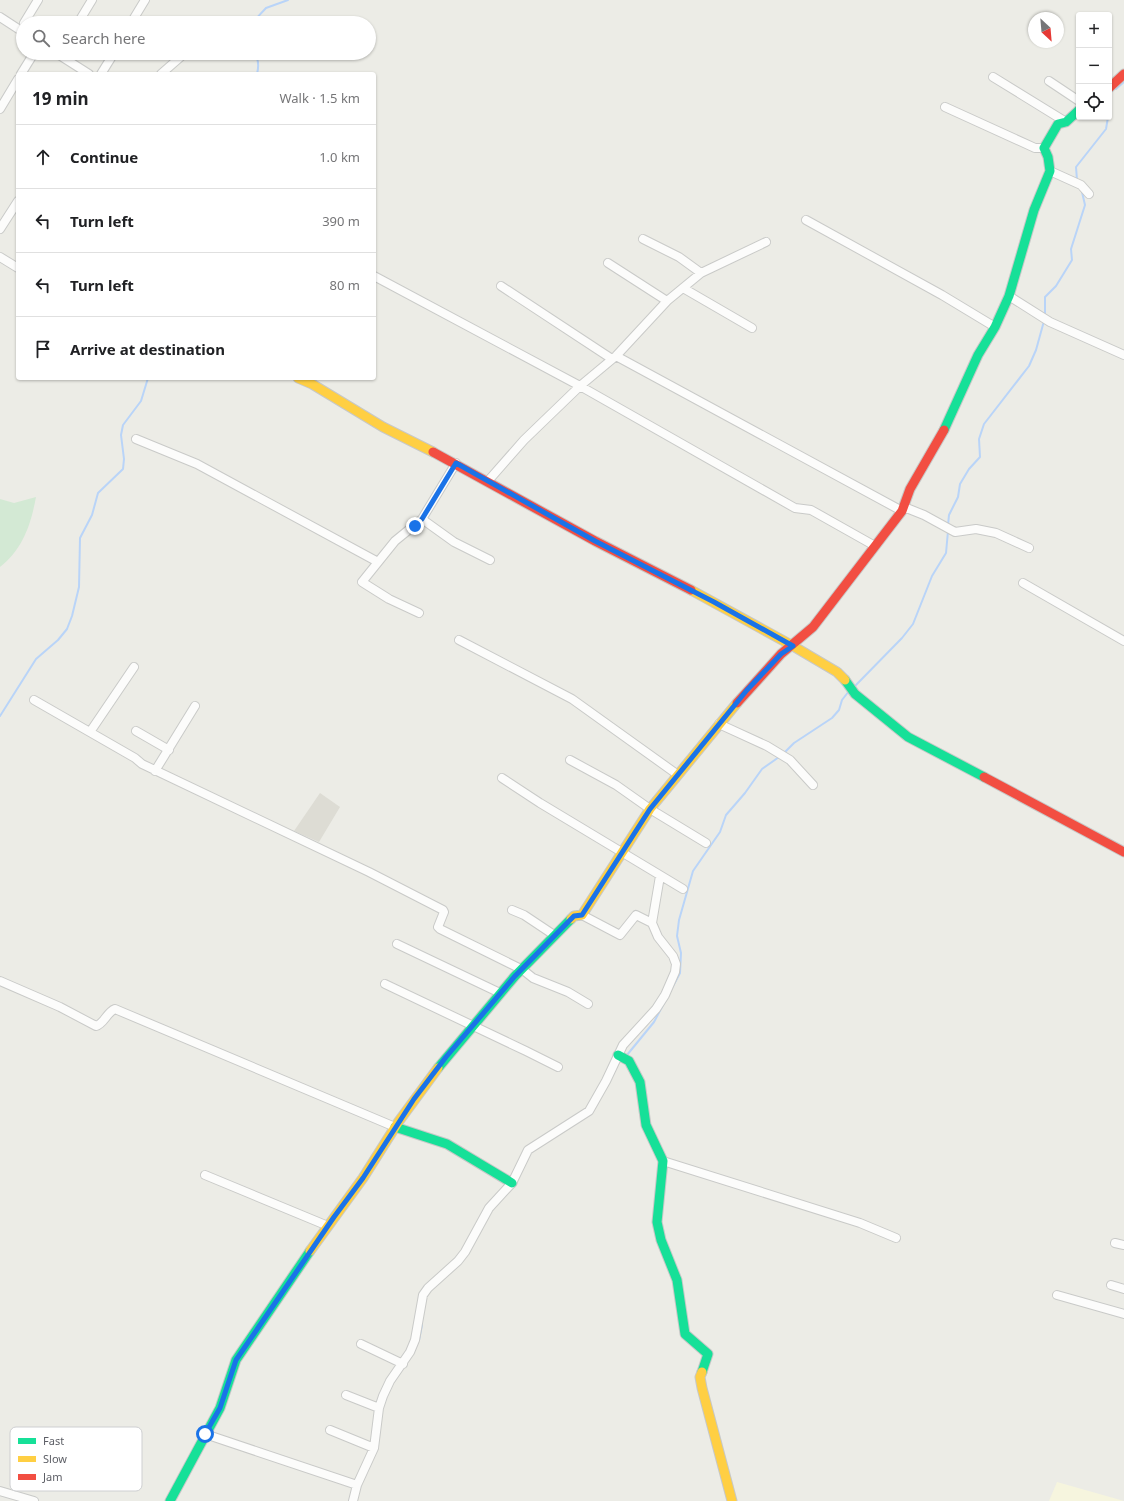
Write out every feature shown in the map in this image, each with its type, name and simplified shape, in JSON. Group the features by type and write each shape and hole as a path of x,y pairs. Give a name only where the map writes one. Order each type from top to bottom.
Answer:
{"street":[{"path":"29,16 38,0"},
{"path":"82,16 92,0"},
{"path":"135,16 145,0"},
{"path":"0,17 16,25"},
{"path":"22,72 30,60"},
{"path":"67,60 86,72"},
{"path":"102,72 110,60"},
{"path":"163,72 177,60"},
{"path":"1112,85 1124,74"},
{"path":"993,77 1066,122"},
{"path":"1048,81 1076,99"},
{"path":"0,108 16,82"},
{"path":"945,107 1035,148 1044,148"},
{"path":"582,915 650,809 767,668 813,627 903,509 910,488 940,440 978,354 995,327 1009,296 1034,210 1050,171 1044,148 1058,124 1066,122 1076,113"},
{"path":"1050,171 1078,184 1088,194"},
{"path":"0,229 16,204"},
{"path":"806,220 942,295 995,327"},
{"path":"643,238 679,257 701,273"},
{"path":"488,481 524,440 580,386 614,357 667,301 701,273 766,242"},
{"path":"0,258 16,267"},
{"path":"608,264 667,301"},
{"path":"376,277 580,386 795,508 811,510 875,546"},
{"path":"501,286 614,357 903,509 924,515 955,532 976,529 996,533 1029,548"},
{"path":"683,288 752,328"},
{"path":"1009,296 1050,322 1124,355"},
{"path":"301,380 383,427 456,463 595,541 714,602 793,646 837,672 848,683 855,694 908,737 1124,852"},
{"path":"136,438 197,464 378,562"},
{"path":"419,614 389,599 363,583 363,580 394,541 422,519 456,463"},
{"path":"422,519 454,542 490,560"},
{"path":"1023,583 1124,641"},
{"path":"459,640 572,699 678,775"},
{"path":"90,732 134,667"},
{"path":"34,700 135,758 142,764 369,872 443,910 438,928 523,970 533,978 568,992 588,1004"},
{"path":"155,770 169,750 195,706"},
{"path":"719,724 790,760 813,785"},
{"path":"136,730 169,750"},
{"path":"570,760 616,785 650,809 706,843"},
{"path":"502,778 540,803 623,852 660,876 683,888"},
{"path":"353,1501 357,1485 374,1448 379,1408 390,1381 410,1352 417,1332 423,1295 428,1288 458,1261 465,1252 489,1208 512,1183 528,1150 589,1111 606,1081 618,1054 624,1045 656,1009 665,995 675,972 676,964 673,956 658,937 652,923 660,876"},
{"path":"512,910 524,914 554,935"},
{"path":"170,1501 220,1408 236,1360 328,1226 363,1178 395,1127 446,1057 474,1026 500,993 554,935 574,916 582,915 620,935 636,915 652,923"},
{"path":"397,944 500,993"},
{"path":"0,981 60,1007 96,1026 99,1025 111,1010 115,1009 395,1127 447,1144 512,1183"},
{"path":"385,984 558,1067"},
{"path":"618,1054 629,1061 640,1082 646,1125 663,1161 657,1222 661,1240 677,1280 685,1334 708,1354 700,1378 732,1501"},
{"path":"663,1161 860,1223 896,1238"},
{"path":"205,1175 328,1226"},
{"path":"1116,1242 1124,1246"},
{"path":"1111,1285 1124,1289"},
{"path":"1057,1294 1124,1314"},
{"path":"361,1344 403,1364"},
{"path":"346,1395 379,1408"},
{"path":"330,1430 374,1448"},
{"path":"205,1434 357,1485"},
{"path":"0,1491 29,1500"}],"shaded area":[{"path":"36,497 32,517 25,535 15,552 0,567 0,499 14,503"},
{"path":"320,793 340,807 319,842 294,831"},
{"path":"1057,1482 1124,1501 1049,1501"}],"waterway":[{"path":"259,16 266,8 288,0"},
{"path":"257,60 257,72"},
{"path":"1116,89 1124,82"},
{"path":"1077,180 1076,167 1106,129 1108,120"},
{"path":"1045,315 1045,297 1056,286 1072,260 1071,249 1085,205 1082,192"},
{"path":"948,525 949,515 958,497 960,484 969,469 980,457 979,439 984,424 1029,366 1036,350 1044,321"},
{"path":"0,716 36,659 58,640 67,629 72,616 79,587 80,538 92,515 98,493 123,469 124,459 121,435 123,425 141,401 147,380"},
{"path":"855,686 902,638 913,624 932,576 946,553 948,531"},
{"path":"784,753 794,743 832,718 839,710 842,700 849,691"},
{"path":"627,1055 654,1022 680,973 681,953 677,936 679,920 693,871 720,832 726,815 745,793 762,769 779,757"},
{"path":"419,1340 422,1325"}],"traffic: fast":[{"path":"944,430 978,355 995,327 1009,296 1034,210 1050,171 1048,157 1044,148 1058,124 1066,122 1076,113"},
{"path":"845,680 855,694 908,737 984,777"},
{"path":"438,1068 515,976 571,919"},
{"path":"618,1055 629,1061 640,1082 646,1125 663,1161 657,1222 661,1240 677,1280 685,1334 708,1354 702,1372"},
{"path":"395,1127 447,1144 512,1183"},
{"path":"170,1501 220,1408 236,1360 310,1251"}],"traffic: slow":[{"path":"303,380 312,384 383,427 433,452"},
{"path":"691,590 793,646 837,672 845,680"},
{"path":"571,919 574,916 582,915 650,809 737,703"},
{"path":"310,1251 363,1178 399,1121 438,1068"},
{"path":"702,1372 700,1377 702,1388 732,1501"}],"traffic: jam":[{"path":"1112,85 1124,74"},
{"path":"737,703 781,654 813,627 902,511 910,489 944,430"},
{"path":"433,452 595,541 691,590"},
{"path":"984,777 1124,852"}],"route":[{"path":"205,1434 220,1408 236,1360 334,1217 363,1178 414,1099 446,1057 474,1026 515,976 523,970 554,935 574,916 582,915 599,891 650,809 747,690 781,654 793,646 714,602 595,541 456,463 422,519 415,526"}]}
